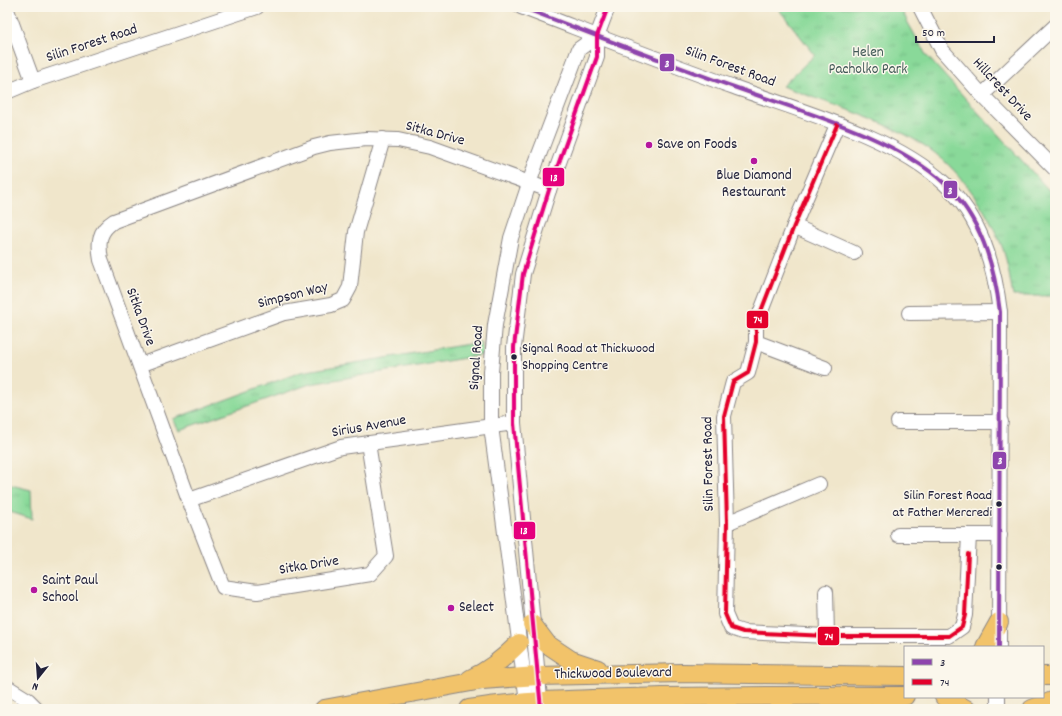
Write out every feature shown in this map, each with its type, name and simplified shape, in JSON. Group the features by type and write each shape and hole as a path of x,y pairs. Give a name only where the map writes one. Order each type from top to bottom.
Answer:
{"main road":[{"path":"986,646 999,622"},
{"path":"532,624 547,644 571,660 612,673"},
{"path":"455,685 485,672 501,661 519,643"},
{"name":"Thickwood Boulevard","path":"324,709 482,680 530,676 612,673 904,676"},
{"path":"765,695 766,689 769,686 794,680 798,675"},
{"path":"1044,676 1055,676"},
{"name":"Thickwood Boulevard","path":"477,708 534,706 594,699 765,695 904,696"},
{"path":"1044,697 1055,698"},
{"path":"946,698 966,709"},
{"path":"1032,709 1055,698"},
{"path":"578,709 594,699"}],"street":[{"name":"Silin Forest Road","path":"7,92 33,81 257,7"},
{"name":"Silin Forest Road","path":"522,7 837,125 900,152 918,162 946,184 973,219 982,237 993,270 1000,312 999,646"},
{"name":"Signal Road","path":"534,706 530,676 532,624 514,423 514,347 523,274 549,190 597,57 597,36 608,7"},
{"name":"Hillcrest Drive","path":"920,7 942,50 982,95 1055,170"},
{"path":"7,10 33,81"},
{"path":"982,95 1055,26"},
{"name":"Signal Road","path":"530,676 519,643 491,426 491,372 502,280 511,238 579,49 597,36"},
{"name":"Silin Forest Road","path":"837,125 794,226 756,324 756,342 748,373 733,382 724,416 727,524 725,614 730,628 743,632 827,636 950,636 962,627 966,615 969,535"},
{"name":"Sitka Drive","path":"368,443 386,556 370,574 257,592 223,587 189,500 101,260 99,242 101,234 106,226 114,221 314,147 348,140 383,139 413,142 549,190"},
{"name":"Simpson Way","path":"140,366 284,313 331,305 343,300 350,287 356,232 383,139"},
{"path":"794,226 854,252"},
{"path":"909,313 1000,312"},
{"path":"756,342 825,368"},
{"path":"898,422 1000,422"},
{"name":"Sirius Avenue","path":"189,500 341,447 514,423"},
{"name":"Silin Forest Road","path":"727,524 819,484"},
{"path":"898,535 1000,535"},
{"path":"826,592 827,636"},
{"path":"7,687 28,700 37,709"},
{"path":"998,698 998,709"}],"green space":[{"name":"Helen Pacholko Park","path":"777,7 901,7 926,55 1055,197 1055,296 1013,296 1005,254 989,219 960,177 935,153 889,126 782,86 815,55"},
{"path":"481,342 483,355 310,384 179,430 173,419 301,372"},
{"path":"7,484 31,490 32,519 7,511"}],"transit line":[{"name":"3","path":"521,7 681,68 845,126 900,152 924,167 945,184 957,197 977,227 984,243 994,277 1000,312 999,646"},
{"name":"13","path":"541,709 514,423 514,347 523,274 549,190 597,57 597,36 608,7"},
{"name":"74","path":"837,125 794,226 756,324 756,342 748,373 733,382 724,416 727,523 725,614 731,628 743,632 827,636 949,636 962,627 965,615 968,554"}],"place":[{"name":"Save on Foods","path":"649,145"},
{"name":"Blue Diamond Restaurant","path":"754,161"},
{"name":"Signal Road at Thickwood Shopping Centre","path":"514,357"},
{"name":"Silin Forest Road at Father Mercredi","path":"999,504"},
{"name":"Saint Paul School","path":"34,590"},
{"name":"Select","path":"451,608"}]}
